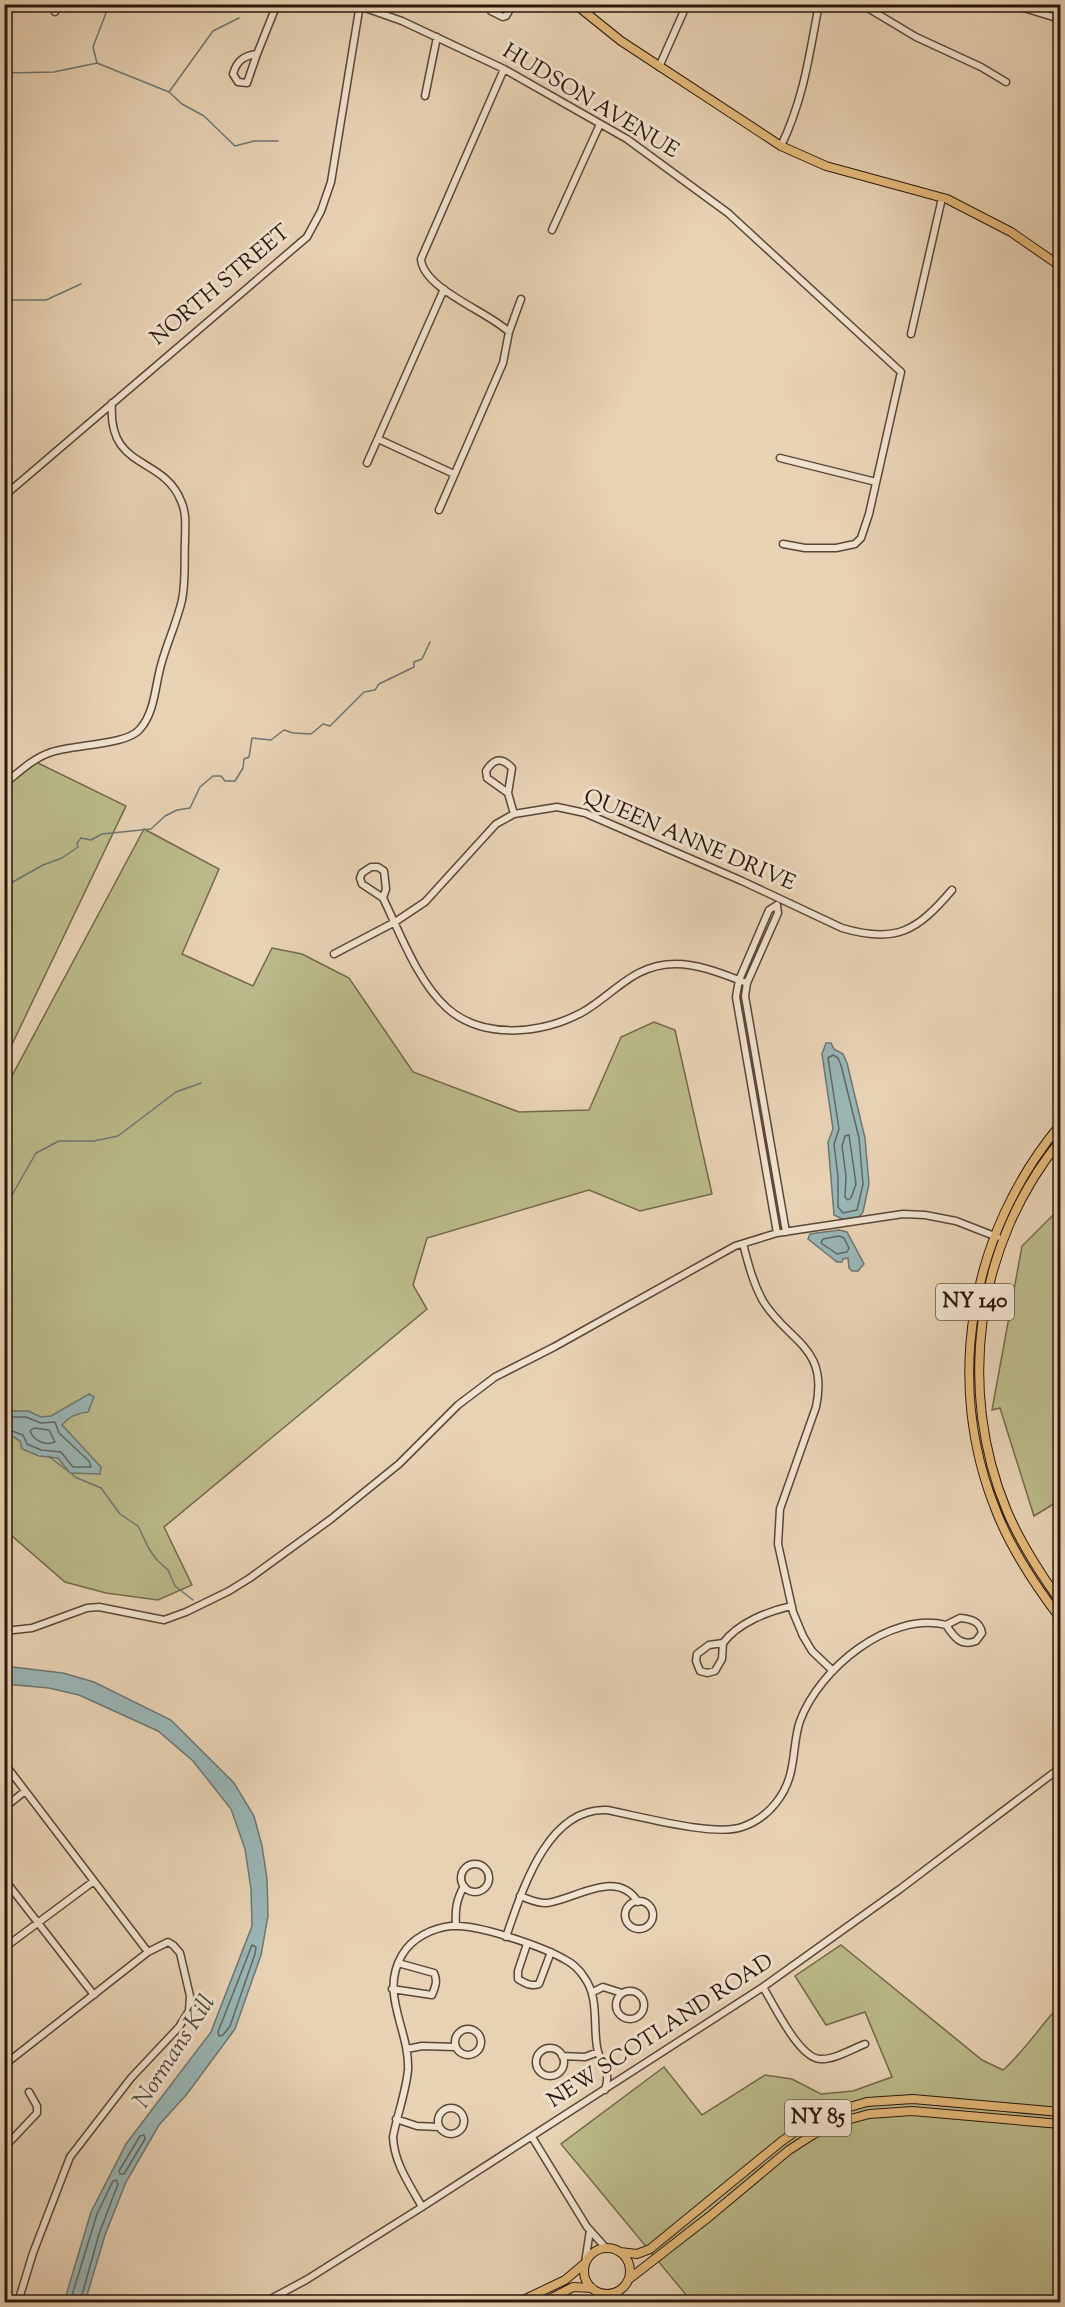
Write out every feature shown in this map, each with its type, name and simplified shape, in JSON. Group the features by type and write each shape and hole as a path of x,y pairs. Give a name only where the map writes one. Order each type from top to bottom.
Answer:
{"main road":[{"path":"575,4 602,27 659,67 781,146 826,166 942,198 1011,232 1060,266"},
{"name":"NY 140","path":"1060,1125 1023,1177 994,1235 979,1284 970,1332 969,1393 975,1438 987,1484 1003,1527 1034,1582 1060,1618"},
{"name":"NY 140","path":"1060,1141 1032,1182 1004,1239 988,1287 981,1333 979,1378 982,1422 992,1466 1009,1516 1034,1563 1060,1601"},
{"name":"NY 85","path":"606,2248 637,2254 650,2248 782,2141 808,2123 836,2111 867,2102 913,2099 1060,2112"},
{"name":"NY 85","path":"619,2291 629,2278 710,2216 789,2150 814,2134 840,2122 869,2114 912,2111 1060,2124"},
{"path":"519,2302 556,2286 574,2274 591,2254 606,2248"},
{"path":"620,2252 629,2264 629,2278"},
{"path":"585,2263 584,2275 592,2288 607,2294 619,2291"},
{"path":"544,2302 573,2287 592,2288"}],"street":[{"path":"55,12 58,4"},
{"path":"257,54 246,56 236,64 233,74 238,82 247,83 277,4"},
{"path":"490,4 491,11 503,17 513,4"},
{"path":"659,67 687,4"},
{"path":"781,146 799,106 808,70 819,4"},
{"path":"861,4 916,37 981,67 1006,82"},
{"path":"1011,4 1060,19"},
{"name":"HUDSON AVENUE","path":"358,5 402,21 504,69 627,139 729,213 891,362 901,372 901,378 876,482"},
{"name":"NORTH STREET","path":"4,496 298,246 312,229 331,182 358,5"},
{"path":"425,96 436,37"},
{"path":"504,69 422,253 422,268 444,289 509,332"},
{"path":"552,230 600,124"},
{"path":"911,334 942,198"},
{"path":"367,463 444,289"},
{"path":"439,510 503,363 509,332 521,299"},
{"path":"4,784 50,752 74,746 121,740 139,731 152,707 160,666 182,600 185,514 181,500 166,481 132,458 119,444 112,425 112,403"},
{"path":"378,439 454,474"},
{"path":"780,458 876,482 865,529 855,544 836,548 812,548 783,544"},
{"path":"508,793 487,778 486,771 495,760 507,762 512,768 508,793 514,814"},
{"name":"QUEEN ANNE DRIVE","path":"334,954 395,922 425,902 496,824 514,814 557,807 585,813 778,902 860,933 879,935 900,933 921,923 952,890"},
{"path":"383,898 386,890 384,871 378,867 371,867 362,873 360,878 362,884 383,898 420,972 435,994 456,1015 488,1028 536,1029 560,1021 582,1013 622,982 648,969 676,964 705,969 747,983 745,1004 786,1232"},
{"name":"QUEEN ANNE DRIVE","path":"739,980 769,910 778,902"},
{"name":"QUEEN ANNE DRIVE","path":"747,983 778,913 778,902"},
{"path":"739,980 736,998 777,1233"},
{"path":"750,1086 759,1084"},
{"path":"764,1160 772,1159"},
{"path":"4,1631 32,1628 87,1608 99,1607 164,1620 229,1591 331,1519 399,1464 432,1430 478,1389 512,1368 743,1244 777,1233 903,1215 925,1215 950,1220 1004,1239"},
{"path":"743,1244 750,1270 763,1300 775,1317 809,1352 818,1378 819,1392 816,1407 785,1492 779,1516 778,1544 792,1606 803,1636 812,1651 833,1671"},
{"path":"723,1643 709,1645 697,1654 696,1661 700,1671 706,1673 715,1671 722,1659 723,1643 732,1633 754,1620 792,1606"},
{"path":"506,1937 520,1896 540,1857 554,1835 570,1819 595,1809 708,1830 742,1827 759,1819 774,1805 784,1790 790,1775 800,1720 816,1691 833,1671 862,1645 887,1632 919,1623 946,1625 958,1640 966,1644 976,1641 982,1633 978,1623 969,1619 960,1618 946,1625"},
{"path":"4,1763 148,1952"},
{"name":"NEW SCOTLAND ROAD","path":"265,2302 299,2285 763,1988 900,1889 1060,1768"},
{"path":"4,1808 25,1791"},
{"path":"456,1926 455,1911 458,1897 464,1886 462,1874 467,1867 475,1864 486,1870 487,1883 481,1890 472,1891 464,1886"},
{"path":"4,1878 93,1995"},
{"path":"4,1948 94,1881"},
{"path":"520,1896 540,1903 549,1903 594,1889 615,1886 627,1890 638,1902 647,1904 653,1916 650,1925 641,1929 632,1927 626,1917 627,1908 638,1902"},
{"path":"422,2207 398,2163 393,2148 396,2119 408,2069 407,2049 392,1989 398,1963 406,1949 421,1935 435,1929 456,1926 506,1937 551,1952 566,1959 577,1968 593,1992 598,2052 607,2069 608,2078 605,2090"},
{"path":"4,2065 148,1952 168,1942 180,1953 190,1996 189,2011 179,2027 131,2078 70,2157 33,2253 18,2302"},
{"path":"527,1944 518,1971 518,1979 525,1983 534,1986 539,1984 551,1952"},
{"path":"392,1989 432,1995 436,1984 435,1973 398,1963"},
{"path":"593,1992 603,1987 622,1993 630,1991 641,1997 642,2010 637,2017 623,2017 617,2010 616,2001 622,1993"},
{"path":"763,1988 797,2043 808,2055 823,2059 865,2044"},
{"path":"407,2049 422,2046 456,2047 462,2054 474,2054 480,2048 480,2036 474,2030 465,2029 456,2038 456,2047"},
{"path":"562,2056 563,2065 558,2073 545,2075 538,2069 536,2061 543,2050 552,2049 562,2056 585,2057 598,2052"},
{"path":"607,2069 622,2080"},
{"path":"4,2148 37,2113 37,2106 28,2092"},
{"path":"396,2119 417,2126 439,2127 445,2133 458,2132 464,2121 461,2113 454,2108 446,2109 438,2119 439,2127"},
{"path":"531,2137 590,2230 606,2248"},
{"path":"585,2263 590,2230"},
{"path":"615,2302 619,2291"},
{"path":"600,2293 606,2302"}],"shaded area":[{"path":"36,762 126,806 5,1059 5,787"},
{"path":"144,829 219,869 182,954 253,986 272,948 302,954 349,978 413,1072 519,1112 589,1110 621,1037 654,1022 675,1030 712,1194 640,1211 589,1190 427,1238 413,1285 427,1309 164,1527 192,1585 158,1600 106,1593 65,1582 5,1530 5,1089"},
{"path":"1060,1208 1060,1500 1034,1516 1000,1408 992,1410 1022,1246"},
{"path":"841,1945 982,2060 1003,2070 1060,2005 1060,2302 692,2302 561,2144 664,2067 702,2115 765,2075 792,2079 821,2094 853,2091 892,2077 865,2012 826,2025 795,1976"}],"water":[{"path":"826,1043 831,1043 834,1049 843,1054 847,1063 865,1138 869,1184 863,1212 859,1217 842,1219 834,1215 828,1142 833,1129 822,1054"},
{"path":"839,1230 847,1232 864,1264 858,1271 852,1271 849,1268 848,1258 837,1262 808,1239 810,1234"},
{"path":"89,1394 94,1397 88,1412 67,1419 62,1425 101,1467 100,1474 70,1473 58,1458 39,1456 22,1449 20,1441 5,1432 5,1411 28,1411 41,1417 51,1416"},
{"path":"4,1666 63,1673 94,1682 171,1720 234,1783 254,1816 267,1879 268,1916 261,1955 235,2029 187,2094 159,2125 126,2182 105,2235 85,2302 64,2302 91,2212 126,2144 211,2032 252,1926 251,1889 245,1849 231,1809 193,1761 158,1731 79,1695 49,1688 5,1684"}],"waterway":[{"path":"97,63 93,47 106,13 104,4"},
{"path":"4,73 54,72 97,63 169,92 213,31 239,18"},
{"path":"169,92 182,104 204,116 235,146 254,141 278,141"},
{"path":"4,300 46,300 81,284"},
{"path":"4,887 43,865 62,858 78,847 77,843 81,838 91,840 102,834 151,829 165,816 177,810 190,808 200,787 213,776 221,776 225,781 235,781 243,768 244,759 249,757 252,738 271,740 284,730 311,734 323,724 330,726 364,692 375,690 379,684 414,667 414,662 422,659 430,642"},
{"path":"4,1209 36,1153 59,1141 94,1141 118,1136 176,1092 201,1083"},
{"path":"48,1456 68,1471"},
{"path":"72,1474 101,1488 120,1514 138,1526 149,1549 168,1570 175,1586 193,1600"}],"water label":[{"name":"Normans Kill","path":"175,2052"}]}
